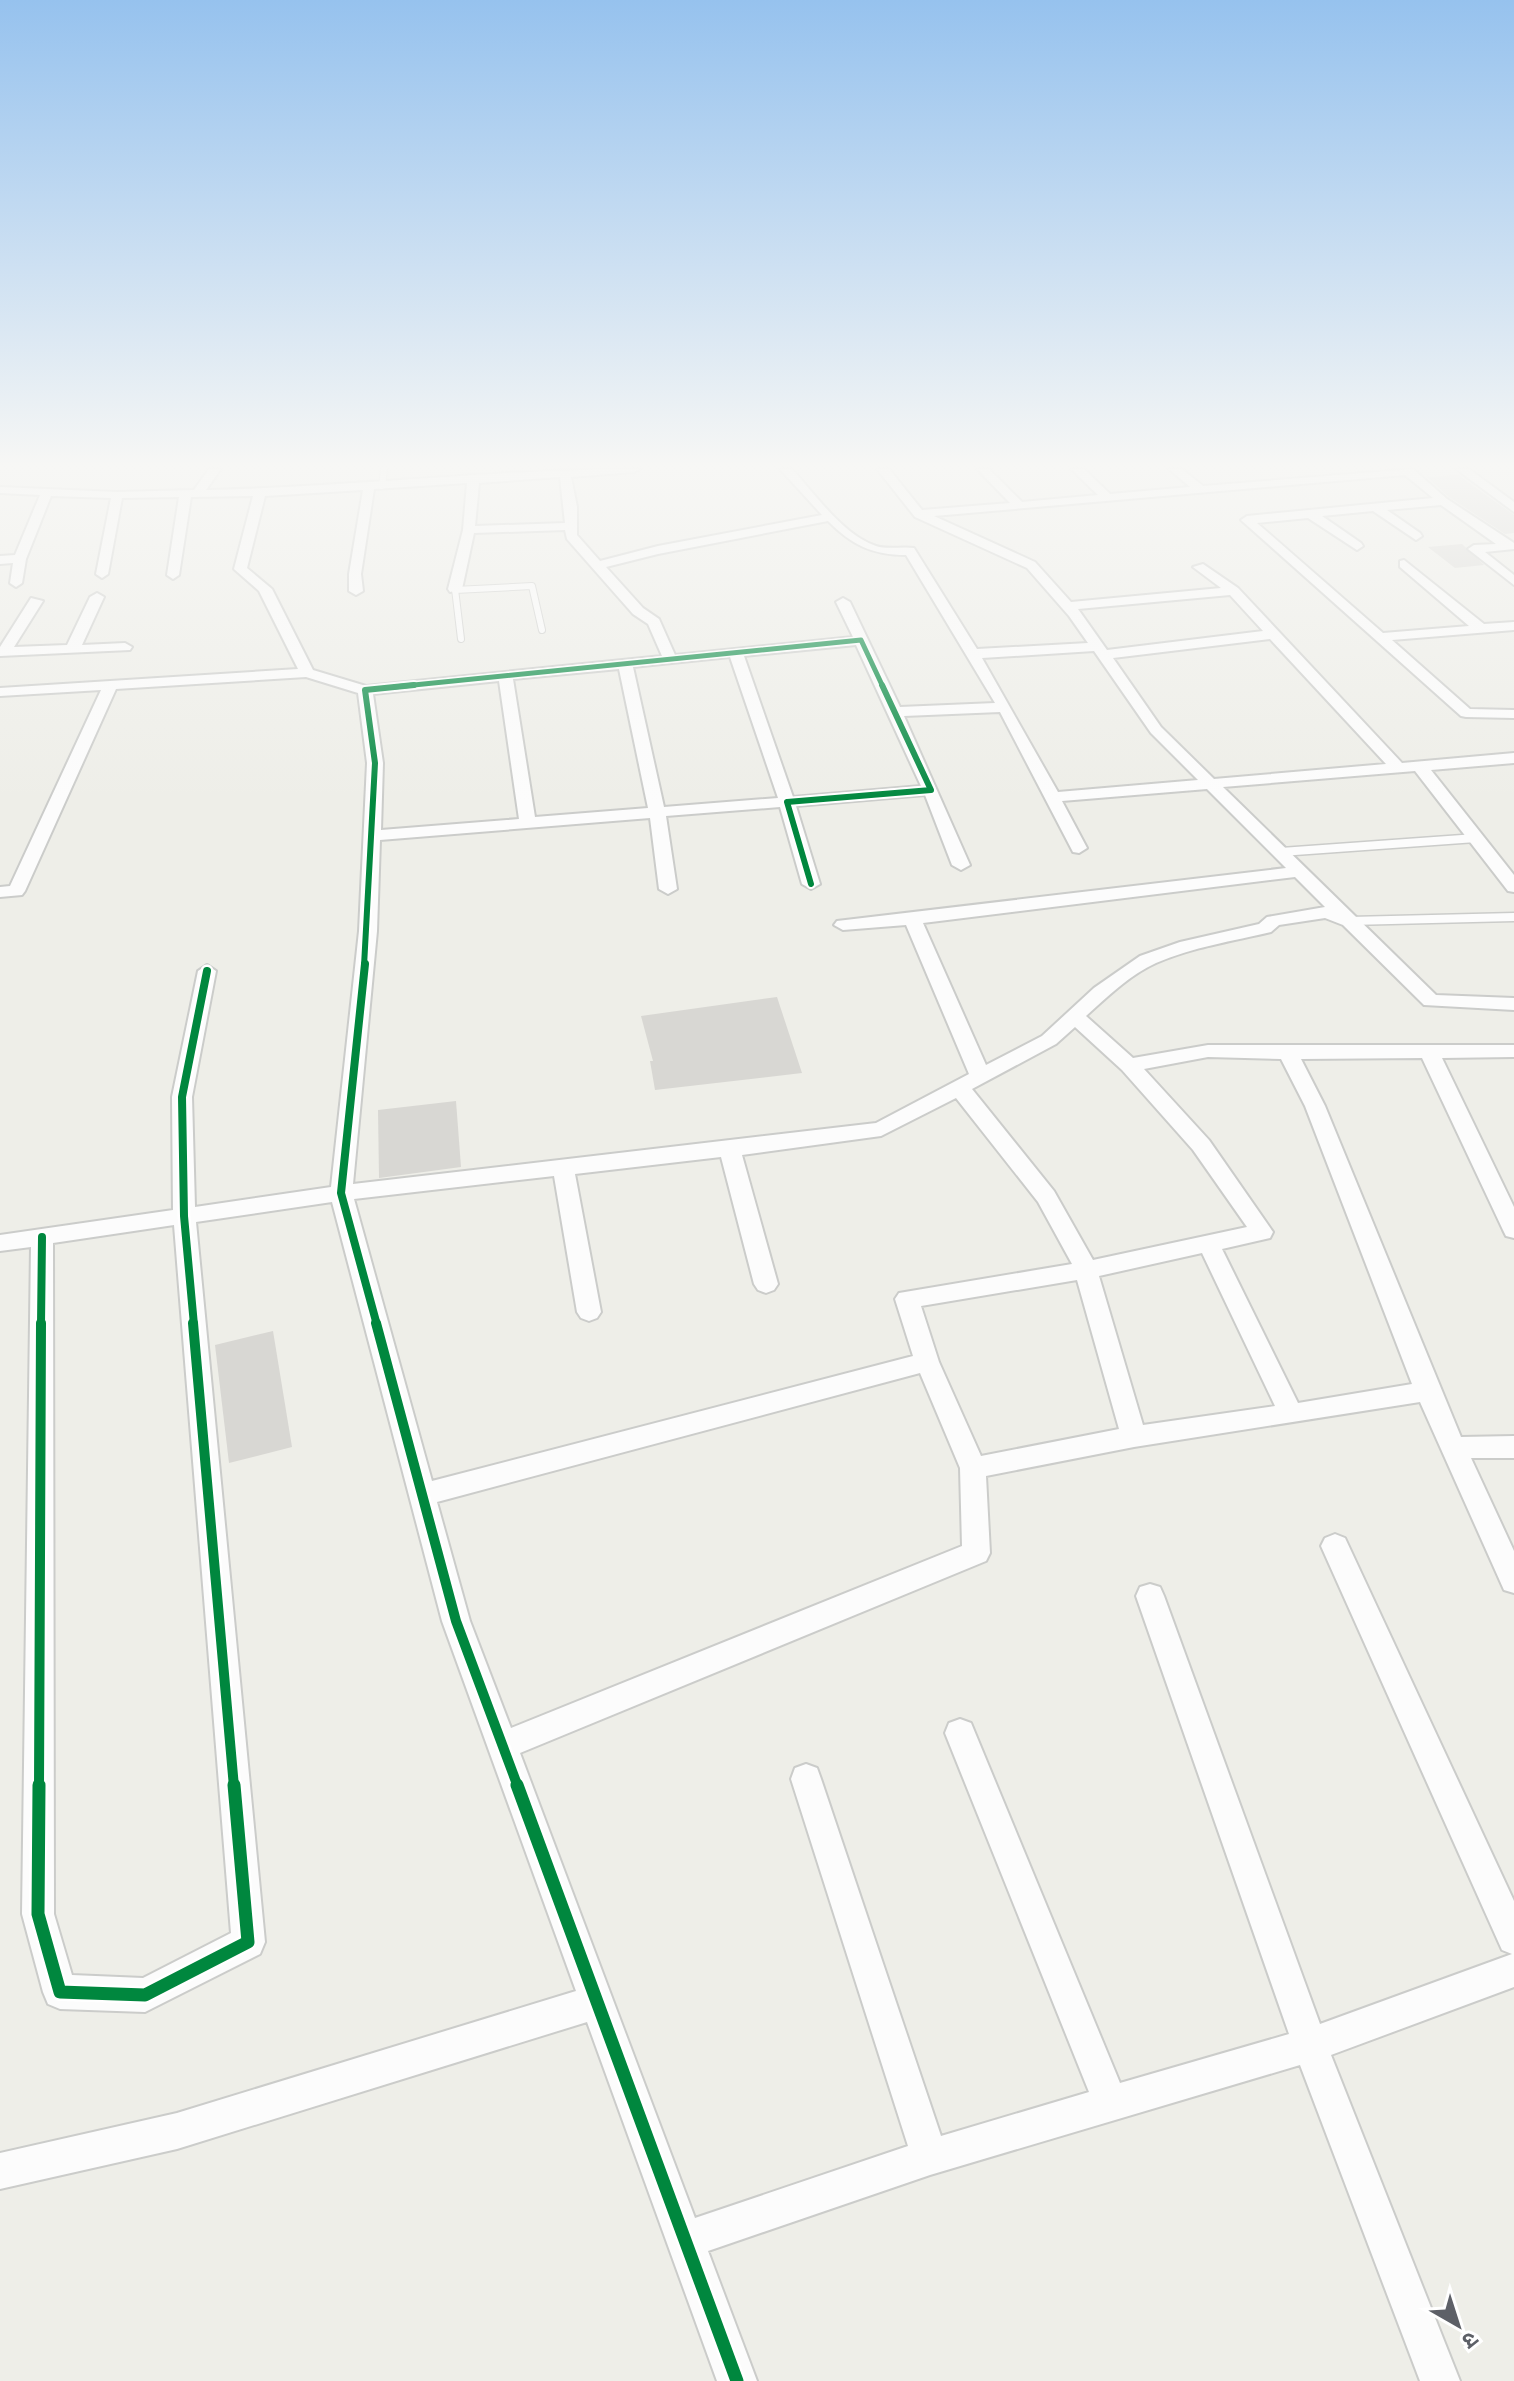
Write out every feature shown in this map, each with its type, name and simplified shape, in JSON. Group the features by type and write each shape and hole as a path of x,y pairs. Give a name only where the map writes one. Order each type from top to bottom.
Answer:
{"street":[{"path":"254,580 265,589 307,673"},
{"path":"355,580 356,591"},
{"path":"455,590 457,580"},
{"path":"612,580 638,611 654,622 670,659"},
{"path":"927,580 1005,707 1079,848"},
{"path":"1044,580 1067,606 1156,730 1431,1001 1514,1004"},
{"path":"1218,580 1233,591 1396,766"},
{"path":"1316,580 1466,713 1472,716 1514,714"},
{"path":"1423,580 1480,628"},
{"path":"1067,606 1233,591"},
{"path":"73,648 97,597"},
{"path":"2,652 36,601"},
{"path":"843,602 931,790 961,865"},
{"path":"1381,637 1514,626"},
{"path":"971,654 1100,651 1274,634"},
{"path":"1,694 307,673 365,690 861,640"},
{"path":"2,652 125,647"},
{"path":"736,653 787,802 811,884"},
{"path":"625,664 657,812 668,889"},
{"path":"505,676 528,824"},
{"path":"0,892 16,891 110,687"},
{"path":"365,690 375,763 368,931 341,1193 456,1621 737,2381"},
{"path":"896,712 1005,707"},
{"path":"1054,797 1514,758"},
{"path":"1418,764 1514,887"},
{"path":"372,836 931,790"},
{"path":"843,925 1300,871"},
{"path":"0,1243 341,1193 881,1129 1049,1040 1101,992 1147,960 1186,946 1265,928 1273,921 1326,912 1350,921"},
{"path":"912,919 981,1078"},
{"path":"42,1237 38,1914 60,1992 145,1995 248,1942 184,1216 182,1097 207,971"},
{"path":"502,1746 976,1553 973,1468 927,1362 907,1299 1086,1270 1262,1232 1201,1145 1129,1065 1075,1016"},
{"path":"1129,1065 1208,1051 1514,1051"},
{"path":"1429,1052 1514,1230"},
{"path":"1288,1053 1315,1106 1427,1391 1514,1581"},
{"path":"960,1089 1044,1191 1070,1232 1086,1270 1134,1437"},
{"path":"730,1149 766,1284"},
{"path":"563,1168 589,1312"},
{"path":"1208,1243 1291,1414"},
{"path":"422,1495 927,1362"},
{"path":"973,1468 1134,1437 1427,1391"},
{"path":"1453,1448 1514,1447"},
{"path":"1335,1546 1514,1938"},
{"path":"1150,1596 1310,2045 1440,2381"},
{"path":"960,1733 1111,2104"},
{"path":"806,1779 930,2157"},
{"path":"683,2241 930,2157 1310,2045 1514,1970"},
{"path":"0,2171 177,2131 596,2002"}],"lane":[{"path":"461,639 455,590 532,586 542,630"},
{"path":"1281,852 1476,838"},
{"path":"1350,921 1514,917"}],"building":[{"path":"777,997 802,1073 655,1090 650,1061 653,1061 641,1016"},
{"path":"456,1101 461,1167 379,1178 378,1110"},
{"path":"273,1331 292,1447 229,1463 215,1345"}],"cycle path":[{"path":"737,2381 456,1621 341,1193 368,931 375,763 365,690 861,640 931,790 787,802 811,884"},
{"path":"42,1237 38,1914 60,1992 145,1995 248,1942 184,1216 182,1097 207,971"}]}
